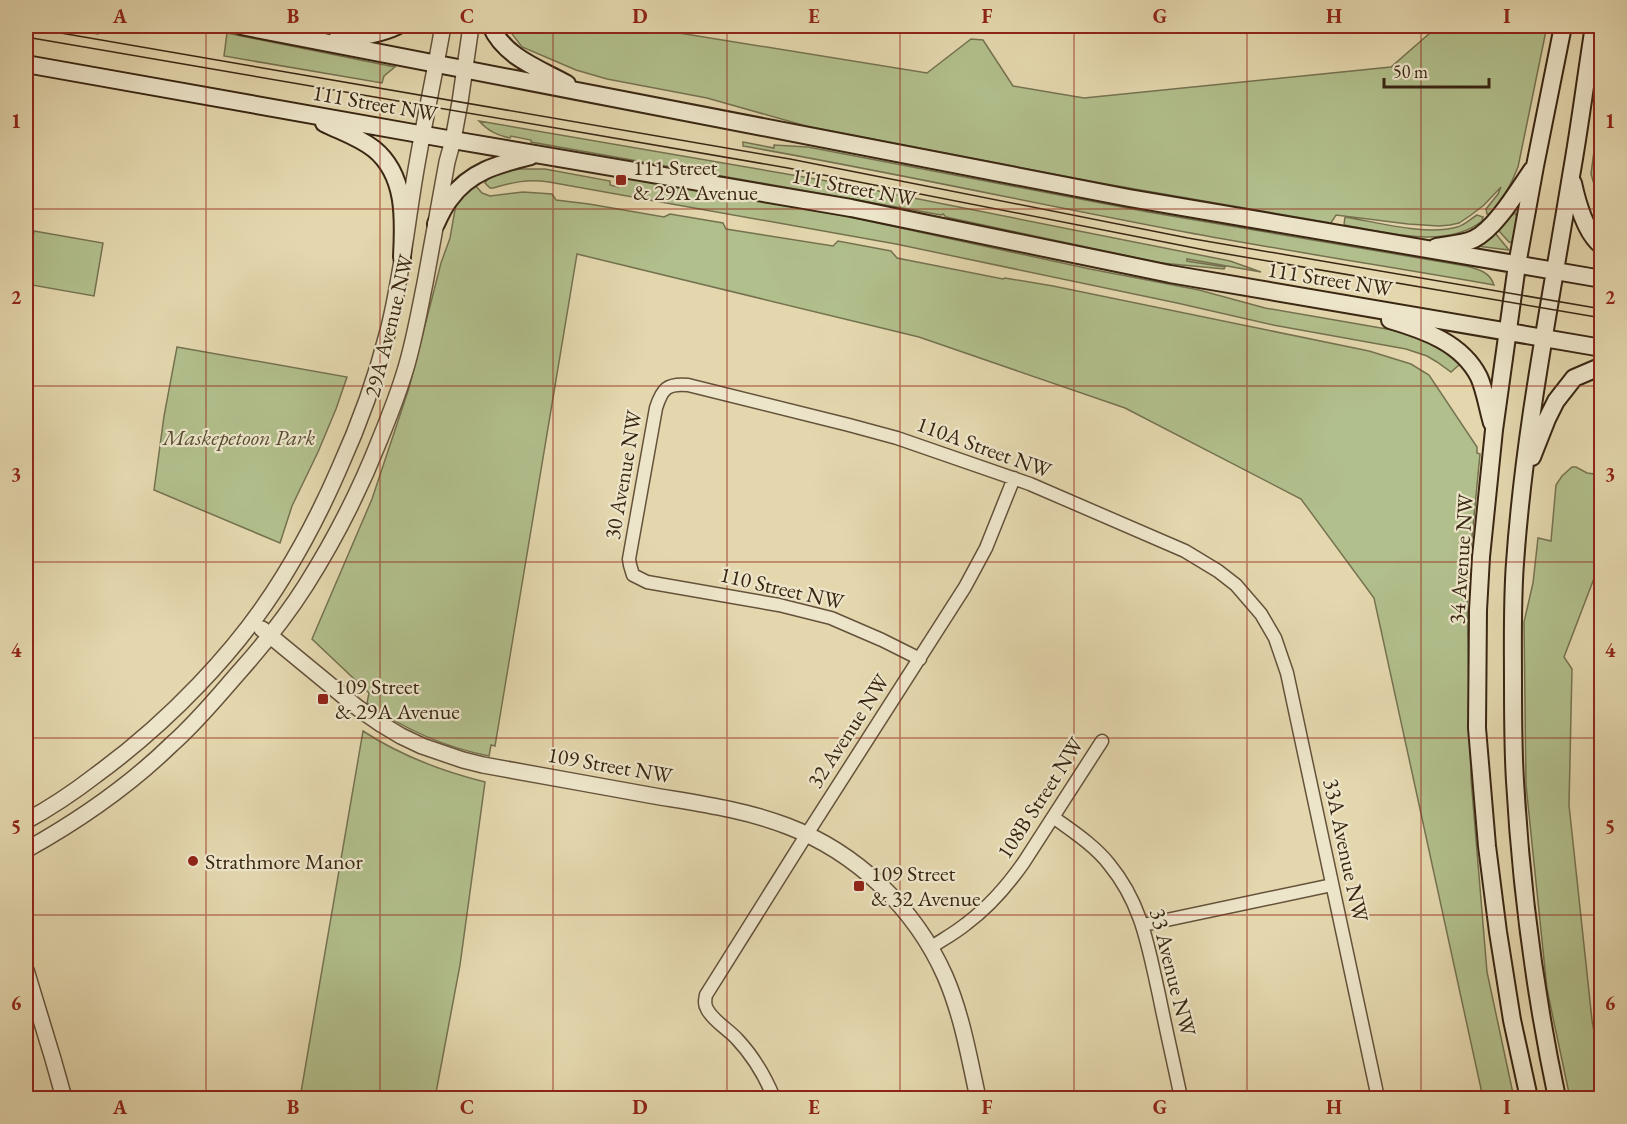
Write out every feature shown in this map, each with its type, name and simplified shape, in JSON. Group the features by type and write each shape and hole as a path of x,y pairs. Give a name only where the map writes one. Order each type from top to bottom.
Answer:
{"main road":[{"name":"111 Street NW","path":"241,26 1129,198 1602,279"},
{"path":"323,42 369,35 397,26"},
{"path":"491,26 510,52 581,92"},
{"name":"34 Avenue NW","path":"1529,1098 1512,1020 1487,846 1478,741 1478,610 1494,430 1517,265 1563,26"},
{"path":"1557,1098 1533,964 1514,778 1513,615 1522,483 1543,338 1572,174 1594,26"},
{"name":"111 Street NW","path":"26,64 851,208 1148,270 1602,348"},
{"path":"298,112 357,138 373,148 386,163 396,180 402,203 404,224 402,257"},
{"path":"436,224 452,196 485,169 538,154"},
{"path":"1428,249 1473,240 1502,213 1535,166"},
{"path":"1572,174 1575,194 1582,214 1595,241 1602,246"},
{"path":"1326,300 1402,323 1452,345 1468,361 1479,378 1494,430"},
{"path":"1522,483 1556,401 1574,378 1602,366"}],"street":[{"name":"29A Avenue NW","path":"253,621 278,586 299,550 333,483 362,414 384,346 392,314 443,26"},
{"name":"29A Avenue NW","path":"270,636 306,585 355,497 384,429 405,371 417,324 453,140 471,26"},
{"name":"110A Street NW","path":"665,388 672,385 688,385 849,425 897,438 1014,478 1200,559 1236,585 1261,614"},
{"name":"30 Avenue NW","path":"632,572 629,559 654,420 659,397 665,388"},
{"name":"32 Avenue NW","path":"774,1098 750,1053 737,1038 711,1016 705,1007 710,988 978,564 1014,478"},
{"name":"110 Street NW","path":"632,572 638,579 647,582 779,605 831,618 920,659"},
{"name":"33A Avenue NW","path":"1261,614 1275,638 1287,673 1378,1098"},
{"name":"109 Street NW","path":"253,621 358,708 401,736 422,746 483,765 687,801 767,819 807,834 846,857 874,880 901,907 914,922 930,948 944,975 963,1028 978,1098"},
{"path":"26,821 55,804 122,756 156,727 217,664 253,621"},
{"path":"26,850 71,824 165,751 210,706 270,636"},
{"name":"108B Street NW","path":"930,948 966,924 990,903 1020,867 1102,741"},
{"name":"33 Avenue NW","path":"1053,817 1087,842 1109,863 1134,902 1143,926 1181,1098"},
{"path":"1143,926 1332,885"},
{"path":"26,970 64,1098"}],"green space":[{"path":"47,26 100,26 98,34"},
{"path":"506,26 636,26 927,73 971,39 983,40 1013,86 1084,98 1391,67 1438,26 1547,26 1518,167 1513,180 1491,214 1487,214 1486,209 1501,187 1484,205 1459,223 1439,226 1336,215 1331,223 1100,183 806,126 707,98 607,79 576,70 522,47"},
{"path":"227,33 395,67 384,76 382,83 224,56"},
{"path":"1601,97 1602,208 1591,174"},
{"path":"479,121 833,182 1230,261 1261,272 1187,259 1187,261 1225,267 1224,269 1161,263 946,217 943,214 531,142 531,140 511,136 510,138 493,132"},
{"path":"743,142 774,148 774,145 808,147 1148,212 1466,266 1487,274 1494,285 1185,232 743,146"},
{"path":"523,169 545,169 610,181 610,185 618,187 621,176 841,215 1199,290 1265,308 1404,332 1438,344 1459,361 1459,365 1451,372 1427,356 1406,349 1273,325 896,244 549,182 521,182 493,188 485,183 496,174"},
{"path":"475,185 482,193 490,196 523,192 552,194 556,200 664,217 670,214 723,223 726,229 833,246 838,241 891,251 897,258 1003,279 1053,286 1369,351 1411,364 1429,375 1477,447 1477,453 1480,454 1471,548 1466,553 1471,779 1487,972 1514,1098 1483,1098 1374,598 1301,499 1125,408 919,337 577,254 495,746 491,745 489,756 456,748 410,729 367,703 369,693 312,639 372,499 409,388 441,263 450,238 456,204"},
{"path":"1515,213 1517,217 1513,243 1509,242 1499,231 1500,225"},
{"path":"1477,215 1483,217 1482,221 1467,230 1433,237 1415,237 1344,225 1345,217 1416,229 1445,229 1460,226"},
{"path":"34,231 103,243 94,296 26,284"},
{"path":"1491,232 1495,233 1509,250 1476,246"},
{"name":"Maskepetoon Park","path":"177,347 347,377 318,452 292,506 280,543 154,490 164,416"},
{"path":"1572,467 1587,473 1602,475 1601,560 1564,657 1572,669 1569,805 1592,1020 1601,1074 1601,1098 1570,1098 1547,989 1526,785 1524,622 1533,583 1538,538 1551,541 1556,485"},
{"path":"363,731 422,762 485,782 460,965 435,1098 300,1098"}],"tram line":[{"path":"26,27 790,159 1188,238 1602,309"},
{"path":"26,37 788,168 1215,252 1602,318"}],"place":[{"name":"111 Street & 29A Avenue","path":"621,180"},
{"name":"109 Street & 29A Avenue","path":"323,699"},
{"name":"Strathmore Manor","path":"193,861"},
{"name":"109 Street & 32 Avenue","path":"859,886"}]}
